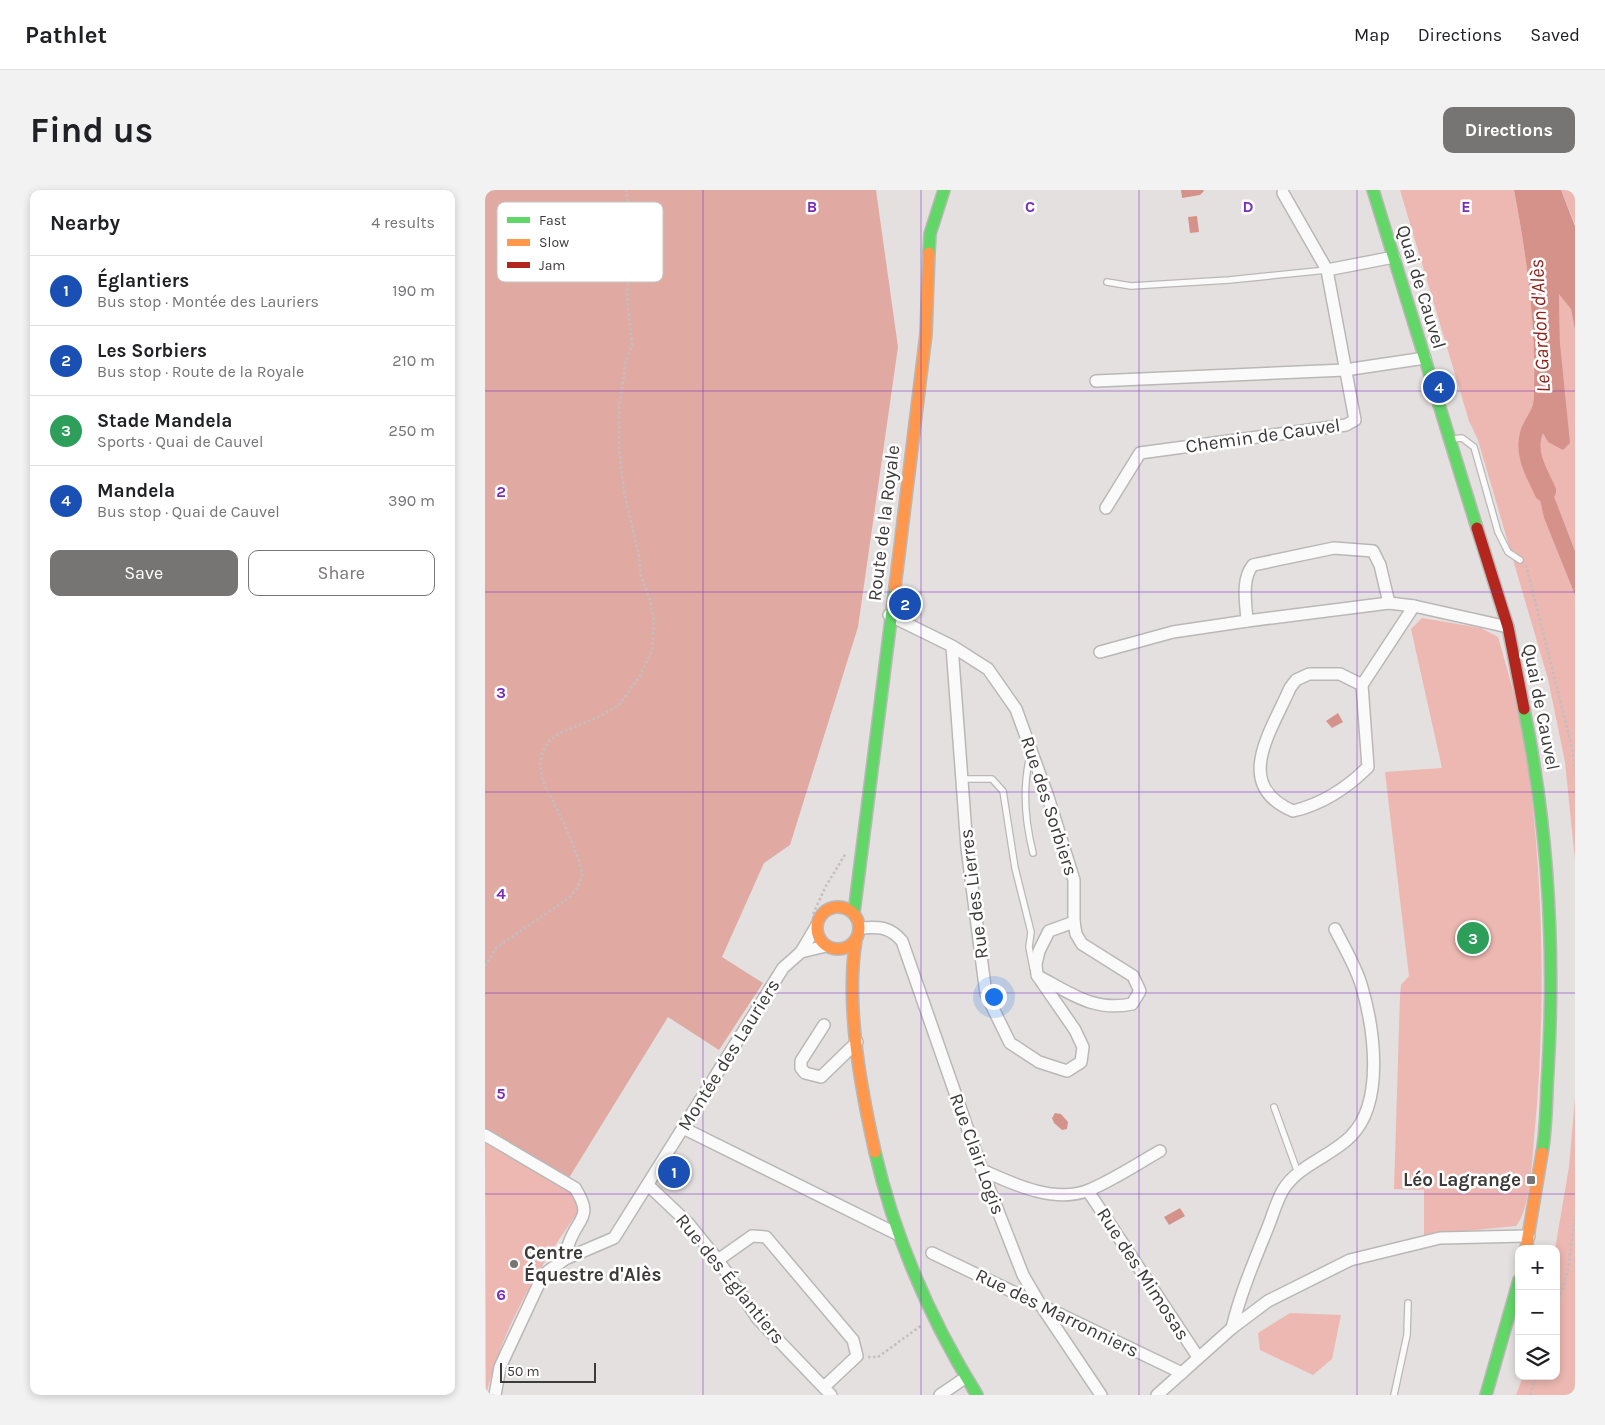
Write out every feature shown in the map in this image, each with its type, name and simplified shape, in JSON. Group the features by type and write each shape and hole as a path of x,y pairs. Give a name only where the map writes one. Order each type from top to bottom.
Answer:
{"main road":[{"name":"Route de la Royale","path":"854,913 877,742 889,615 926,334 930,234 944,190"},
{"name":"Quai de Cauvel","path":"1373,190 1449,440 1509,627 1537,766 1551,950 1550,1056 1543,1149 1527,1245"},
{"name":"Route de la Royale","path":"813,922 840,899 861,861"},
{"path":"840,899 841,907 854,913 860,928 856,940 852,971 857,1042 868,1126 886,1198 899,1236 933,1317 965,1378 977,1395"},
{"path":"813,922 819,937 852,971"},
{"path":"831,948 847,948 856,940"},
{"path":"1486,1395 1516,1290"}],"street":[{"name":"Chemin de Cauvel","path":"1106,508 1140,453 1346,425 1355,420 1327,270 1283,193"},
{"path":"1327,270 1394,257"},
{"path":"1096,381 1345,370 1425,358"},
{"path":"1247,620 1245,592 1247,572 1253,565 1334,548 1373,551 1380,565 1389,603"},
{"path":"1100,652 1173,632 1247,620 1389,603 1414,606 1509,627"},
{"path":"1362,685 1340,674 1309,674 1296,680 1290,688 1259,762 1262,786 1280,806 1293,811 1314,806 1350,785 1368,767 1362,685 1414,606"},
{"name":"Rue des Sorbiers","path":"889,615 952,646 988,670 1016,709 1074,880 1074,922"},
{"name":"Rue des Lierres","path":"952,646 967,848 986,994 1010,1043 1039,1062 1067,1071 1081,1062 1083,1047 1075,1030 1037,975"},
{"name":"Montée des Lauriers","path":"495,1395 500,1367 543,1274 565,1259 614,1238 783,968 801,952 813,922"},
{"path":"1074,922 1076,934 1082,944 1133,976 1140,991 1132,1004 1115,1007 1089,1003 1037,975 1036,964 1039,951 1049,931 1074,922"},
{"name":"Rue Clair Logis","path":"860,928 875,927 893,931 902,941 982,1170 1023,1275 1040,1304 1101,1395"},
{"path":"1231,1328 1240,1296 1284,1189 1298,1173 1350,1138 1363,1123 1370,1106 1373,1073 1371,1029 1361,983 1335,929"},
{"name":"Montée des Lauriers","path":"801,952 831,948"},
{"path":"824,1024 801,1061 801,1068 805,1073 821,1077 857,1042"},
{"path":"683,1128 899,1236"},
{"path":"485,1135 575,1188 583,1201 584,1218 569,1242 565,1259"},
{"name":"Rue des Mimosas","path":"982,1170 1016,1185 1052,1194 1088,1191 1160,1151"},
{"name":"Rue des Églantiers","path":"648,1185 688,1223 718,1260 758,1319 828,1391"},
{"name":"Rue des Mimosas","path":"1088,1191 1198,1357"},
{"path":"718,1260 752,1236 766,1237 853,1340 857,1356 828,1391"},
{"path":"1157,1395 1231,1328 1267,1301 1350,1260 1440,1238 1529,1236"},
{"name":"Rue des Marronniers","path":"933,1253 1183,1372"},
{"path":"940,1395 965,1378"}],"lane":[{"path":"1107,282 1131,286 1170,284 1327,270"},
{"path":"1449,440 1463,438 1474,447 1498,532 1507,552 1520,560"},
{"path":"1031,751 1025,823 1033,853"},
{"path":"962,779 992,778 1003,791 1015,868 1031,932 1031,962 1037,975"},
{"path":"1274,1107 1298,1173"},
{"path":"1394,1395 1407,1335 1408,1303"}],"path":[{"path":"485,966 497,947 569,898 578,887 582,876 579,861 565,825 543,782 540,765 542,753 549,741 558,734 598,718 618,706 640,676 651,651 654,622 650,600 641,576 639,556 624,492 619,447 619,408 626,361 632,345 627,295 629,282"},
{"path":"1520,560 1525,559 1573,752 1575,778"},
{"path":"813,922 826,886 851,846"},
{"path":"1560,1295 1568,1270 1575,1216"},
{"path":"857,1356 878,1357 933,1317"},
{"path":"1530,1395 1535,1380"}],"shaded area":[{"path":"485,190 876,190 898,347 858,627 790,845 764,863 722,957 763,983 719,1050 668,1017 564,1186 485,1140"},
{"path":"1400,190 1514,190 1528,280 1534,341 1531,432 1540,428 1548,442 1560,344 1559,292 1571,309 1575,330 1575,551 1552,491 1533,465 1544,518 1575,595 1575,860 1565,762 1548,679 1478,440 1469,421"},
{"path":"1561,190 1575,190 1575,224"},
{"path":"1422,618 1481,628 1498,637 1516,701 1526,750 1537,859 1542,999 1538,1092 1532,1160 1527,1197 1521,1219 1516,1226 1424,1235 1424,1190 1394,1189 1400,996 1401,985 1409,976 1385,772 1442,768 1411,629"},
{"path":"1575,1098 1575,1395 1516,1395 1522,1380 1560,1380 1560,1245 1556,1245 1569,1167"},
{"name":"Centre Équestre d'Alès","path":"485,1140 576,1193 579,1204 578,1212 535,1277 523,1299 502,1345 486,1395"},
{"path":"1290,1313 1341,1315 1332,1359 1313,1375 1260,1350 1258,1333"}],"water":[{"path":"1181,190 1204,191 1200,195 1182,198"},
{"path":"1514,190 1561,190 1575,226 1575,330 1571,309 1559,294 1560,344 1570,443 1563,450 1548,442 1540,428 1531,433 1534,342 1528,280"},
{"path":"1197,216 1199,232 1190,233 1188,217"},
{"path":"1532,463 1552,491 1575,551 1575,595 1544,518"},
{"path":"1338,713 1343,722 1332,728 1326,721"},
{"path":"1055,1113 1061,1114 1068,1122 1067,1129 1062,1130 1054,1123 1052,1118"},
{"path":"1180,1208 1185,1216 1169,1225 1164,1217"}],"waterway":[{"name":"Le Gardon d'Alès","path":"1544,405 1531,434 1530,449 1533,464 1545,491"}],"traffic: fast":[{"path":"929,253 930,234 944,190"},
{"path":"1373,190 1477,528"},
{"path":"854,913 895,587"},
{"path":"1524,709 1539,798 1548,889 1550,934 1550,1025 1546,1122 1542,1153"},
{"path":"875,1152 893,1216 916,1278 944,1337 977,1395"},
{"path":"1486,1395 1516,1290"}],"traffic: slow":[{"path":"895,587 926,334 929,253"},
{"path":"842,907 850,910 856,916 859,928 856,940 850,946 834,949 826,946 820,940 817,924 820,916 826,910 842,907"},
{"path":"856,940 852,991 853,1019 860,1074 875,1152"},
{"path":"1527,1245 1542,1153"}],"traffic: jam":[{"path":"1477,528 1508,627 1524,709"}],"place":[{"name":"Mandela","path":"1439,387"},
{"name":"Les Sorbiers","path":"905,604"},
{"name":"Stade Mandela","path":"1473,938"},
{"name":"Églantiers","path":"674,1172"},
{"name":"Léo Lagrange","path":"1531,1180"},
{"name":"Centre Équestre d'Alès","path":"514,1264"}]}
